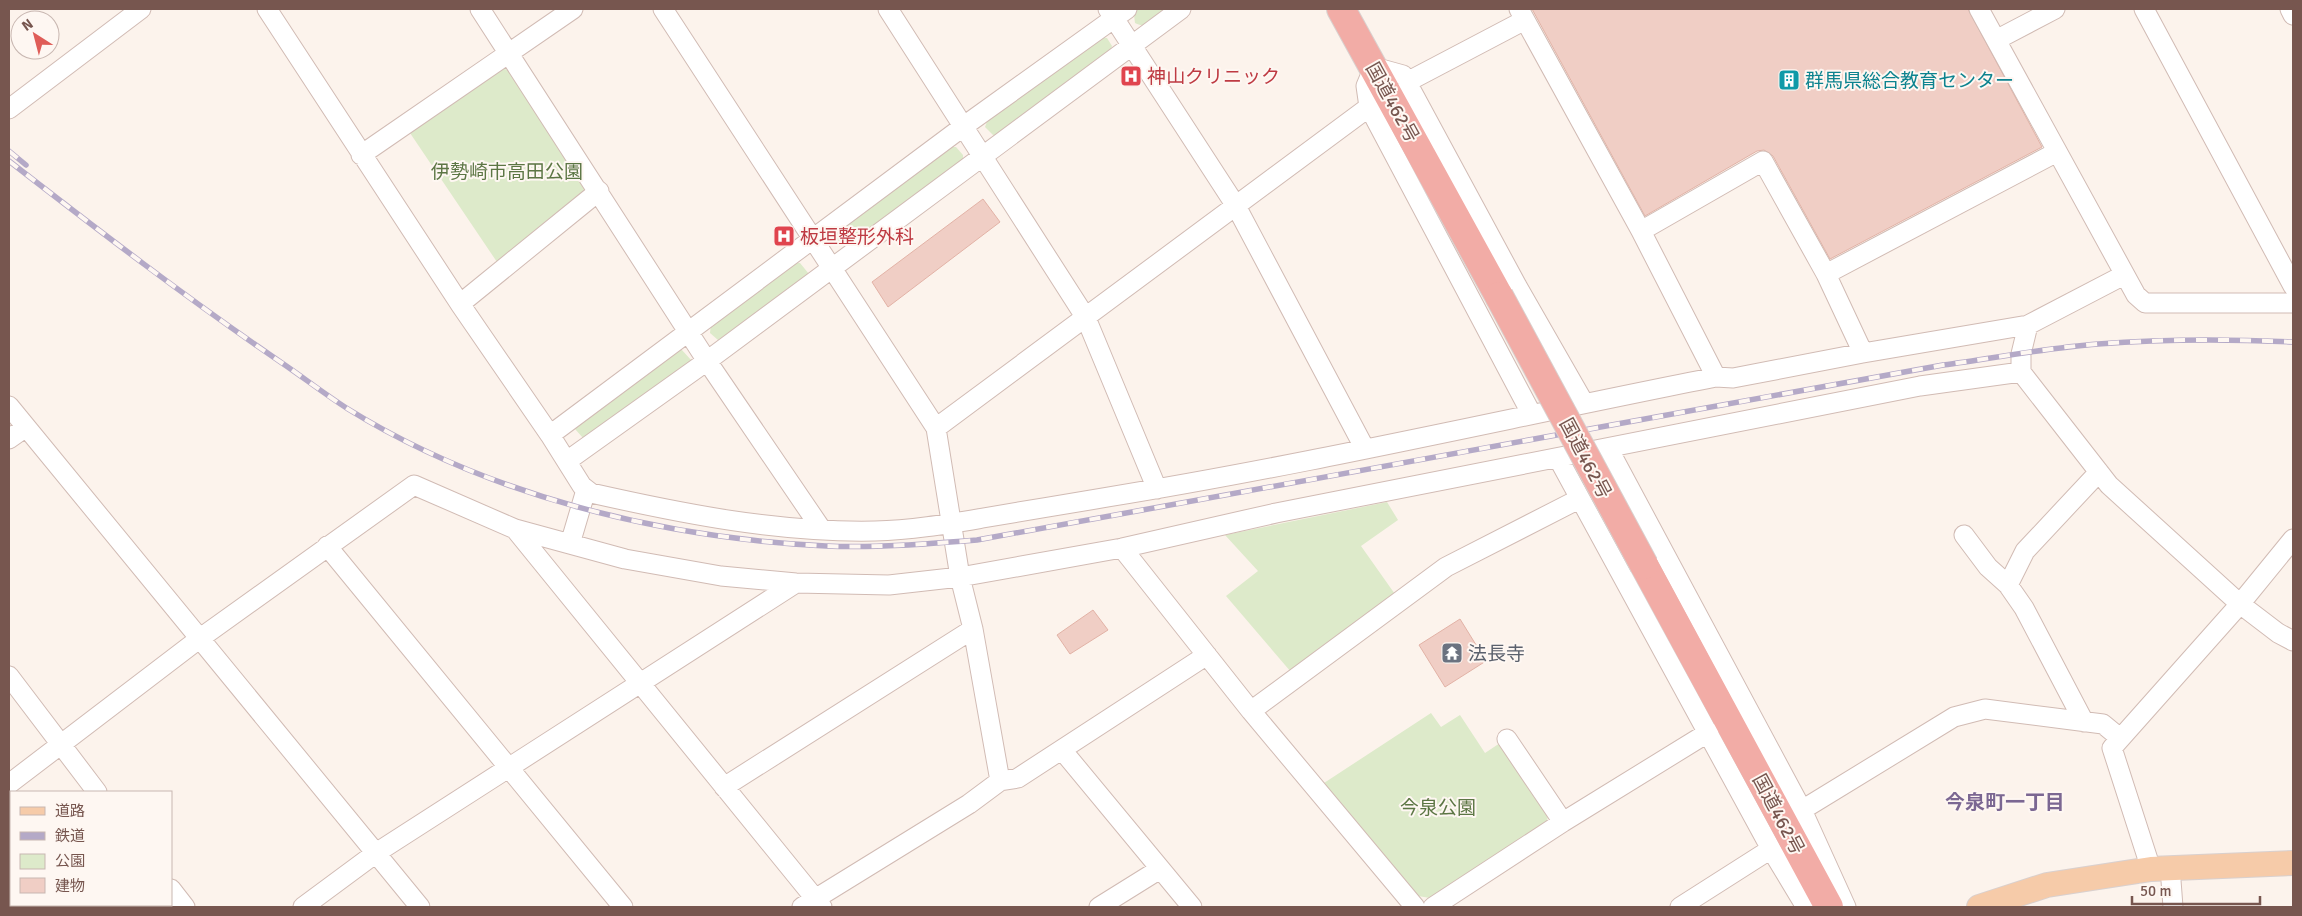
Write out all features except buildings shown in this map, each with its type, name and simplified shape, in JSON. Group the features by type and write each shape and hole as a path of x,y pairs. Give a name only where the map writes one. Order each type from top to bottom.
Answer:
{"highway":[{"name":"国道462号","path":"1341,9 1829,907"}],"main road":[{"path":"1980,907 2047,885 2160,868 2293,864"}],"street":[{"path":"10,107 140,9"},
{"path":"267,9 460,304 550,435 582,486 591,493 678,513 822,530 874,531 911,529 952,523 1157,489 1716,377 1733,378 2028,325 2124,276"},
{"path":"480,9 707,361 822,530"},
{"path":"361,154 573,9"},
{"path":"663,9 936,428 960,577 973,630 1000,780"},
{"path":"888,9 1086,318 1157,489"},
{"path":"567,461 707,361 831,267 1181,9"},
{"path":"1979,9 2136,295 2145,303 2293,303"},
{"path":"1996,40 2055,9"},
{"path":"2144,9 2293,286"},
{"path":"2290,9 2293,15"},
{"path":"550,435 1116,12 1132,46 1236,206 1364,449"},
{"path":"1407,82 1522,14 1640,231 1716,377"},
{"path":"1530,413 1369,108 1366,86 1374,67 1403,75 1517,286 1584,403"},
{"path":"936,428 1369,108"},
{"path":"1826,274 2057,152"},
{"path":"1640,231 1763,161 1826,274 1864,353"},
{"path":"460,304 599,191"},
{"path":"2028,325 2021,354 2021,372 2109,485 2240,604 2278,633 2293,641"},
{"path":"9,784 199,639 414,485 515,529 625,559 721,576 796,583 889,585 960,577 1122,548 1276,513 1920,386 2021,372"},
{"path":"9,406 420,907"},
{"path":"9,440 26,427"},
{"path":"1608,448 1802,810 1846,907"},
{"path":"1558,458 1709,732 1771,850 1806,907"},
{"path":"2008,585 2026,551 2099,472"},
{"path":"570,544 586,490"},
{"path":"1251,711 1446,567 1579,498"},
{"path":"515,529 724,787 813,904 969,804 1000,780 1018,778 1207,655"},
{"path":"1964,535 1988,567 2008,585 2024,608 2084,722"},
{"path":"2173,907 2160,868 2112,748 2240,604 2293,539"},
{"path":"327,546 623,907"},
{"path":"1122,548 1251,711 1415,907"},
{"path":"303,907 376,853 796,583"},
{"path":"724,787 973,630"},
{"path":"9,676 96,791"},
{"path":"1802,810 1954,717 1985,709 2103,724 2120,738"},
{"path":"1433,907 1563,822 1709,732"},
{"path":"1507,739 1563,822"},
{"path":"1062,750 1192,907"},
{"path":"1680,907 1771,850"},
{"path":"1099,907 1160,869"},
{"path":"172,890 186,907"}],"green space":[{"path":"1137,9 1172,9 1155,22 1140,25 1135,23 1134,15"},
{"path":"1100,37 1107,38 1112,46 1108,56 999,137 993,135 985,127 988,119"},
{"name":"伊勢崎市高田公園","path":"502,68 510,71 588,186 586,194 499,265 410,133"},
{"path":"949,147 956,147 963,155 963,161 847,247 842,245 836,238 837,230"},
{"path":"792,263 800,263 809,274 724,341 718,340 710,333 711,324"},
{"path":"681,349 692,361 583,438 575,429 576,423"},
{"path":"1387,502 1398,520 1361,546 1397,597 1291,672 1226,596 1258,571 1225,535"},
{"name":"今泉公園","path":"1431,713 1441,727 1460,715 1485,753 1500,743 1548,815 1547,822 1430,898 1418,896 1324,783"}],"railway":[{"path":"9,151 26,165"},
{"path":"9,161 144,264 247,339 348,409 402,440 459,466 518,488 578,507 640,522 702,533 826,546 920,544 977,540 1943,365 2059,348 2147,341 2244,340 2293,342"}],"place":[{"name":"神山クリニック","path":"1131,76"},
{"name":"群馬県総合教育センター","path":"1789,80"},
{"name":"板垣整形外科","path":"784,236"},
{"name":"法長寺","path":"1452,653"}],"district":[{"name":"今泉町一丁目","path":"2005,802"}]}
